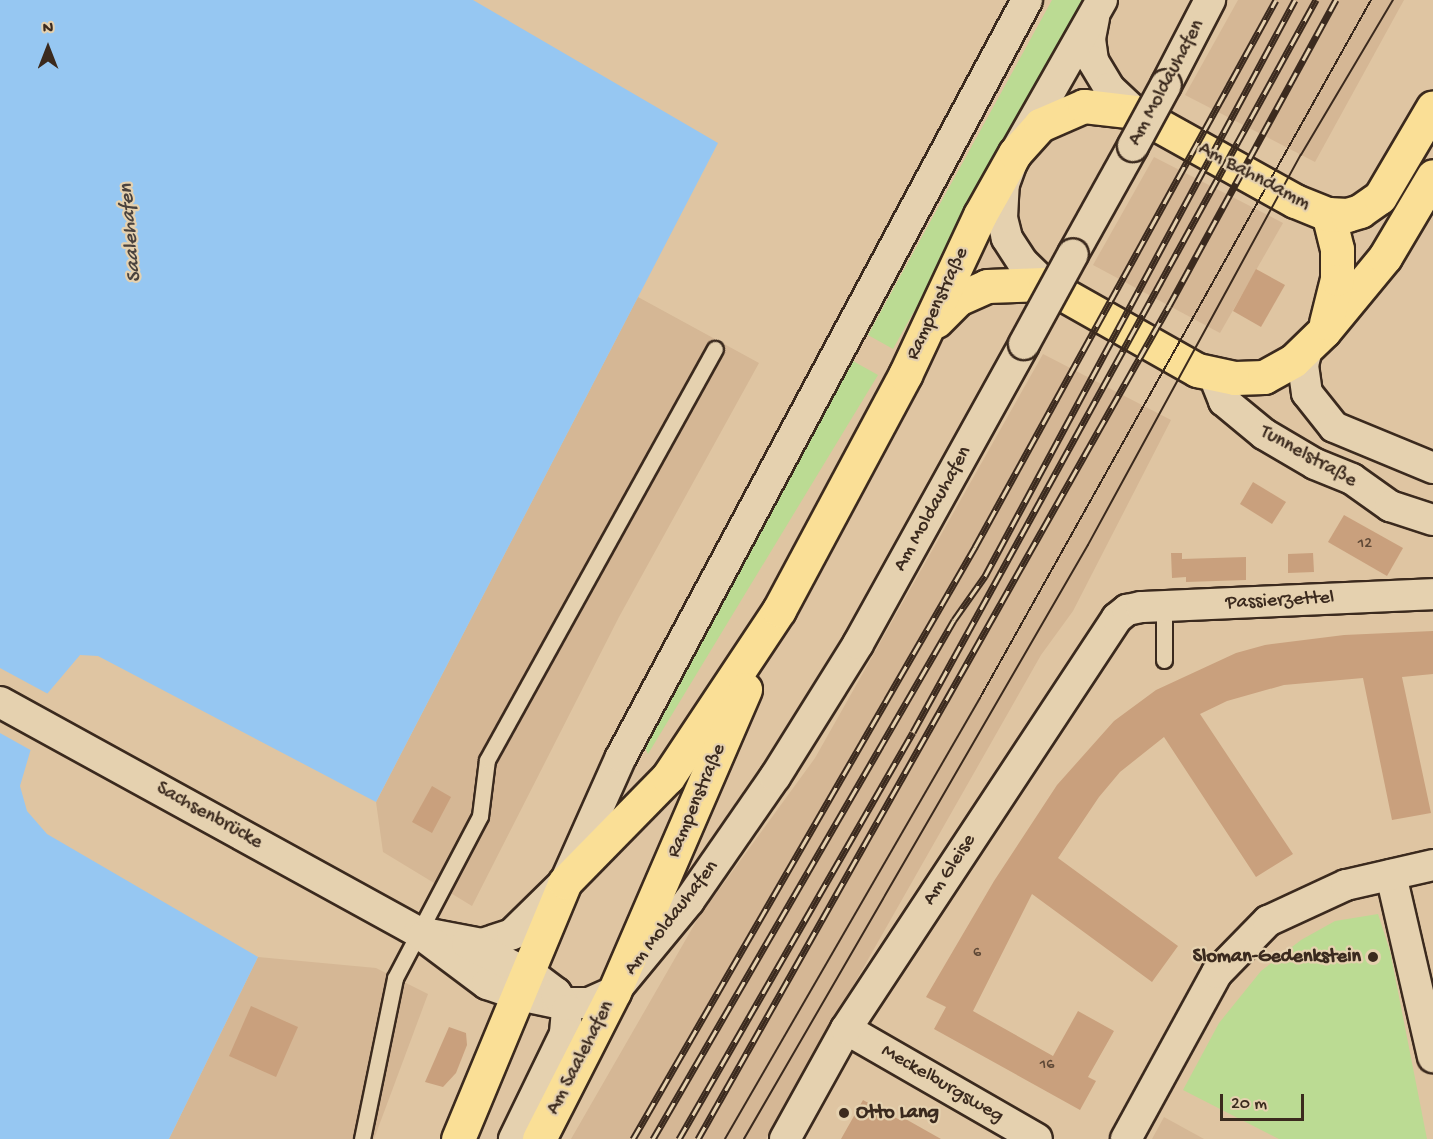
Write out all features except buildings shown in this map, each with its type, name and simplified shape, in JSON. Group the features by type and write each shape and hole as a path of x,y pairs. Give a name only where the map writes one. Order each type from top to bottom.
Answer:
{"main road":[{"name":"Am Bahndamm","path":"1015,153 1040,124 1070,109 1101,105 1135,112 1295,201 1328,214 1360,212 1380,197 1433,107"},
{"name":"Rampenstraße","path":"614,992 779,610 927,332 960,256 1015,153"},
{"path":"927,332 943,312 971,292 1013,282 1045,284 1197,370 1214,375 1264,377 1278,372 1315,340 1385,257 1433,176"},
{"path":"1315,340 1337,279 1337,249 1328,214"},
{"name":"Rampenstraße","path":"565,882 668,777 779,610"},
{"path":"458,1139 565,882"},
{"name":"Am Saalehafen","path":"539,1139 614,992"}],"street":[{"path":"565,882 624,751 1027,0"},
{"name":"Am Moldauhafen","path":"614,992 689,901 781,768 858,644 1133,146 1210,0"},
{"name":"Am Bahndamm","path":"1098,7 1090,39 1094,61 1108,88 1135,112"},
{"name":"Rampenstraße","path":"1015,153 1098,7"},
{"path":"1015,153 1002,202 1006,238 1023,263 1045,284"},
{"name":"Tunnelstraße","path":"1315,340 1303,365 1307,393 1334,427 1433,468"},
{"name":"Tunnelstraße","path":"1214,375 1224,401 1264,434 1315,464 1352,479 1390,506 1433,520"},
{"name":"Passierzettel","path":"1127,610 1164,606 1433,594"},
{"name":"Am Gleise","path":"785,1139 846,1029 1101,641 1127,610"},
{"name":"Sachsenbrücke","path":"0,702 419,932 488,984 523,984"},
{"path":"1126,1139 1217,973 1268,921 1346,885 1433,865"},
{"path":"1391,875 1433,1057"},
{"name":"Sachsenbrücke","path":"419,932 466,942 495,942 512,934 565,882"},
{"name":"Am Saalehafen","path":"466,942 523,984 563,1003 589,1003 614,992"},
{"name":"Am Saalehafen","path":"514,1139 565,1034 567,1020 563,1003"},
{"name":"Meckelburgsweg","path":"846,1029 1038,1139"}],"lane":[{"path":"362,1139 395,978 480,816 487,760 715,349"},
{"path":"1164,606 1164,660"}],"shaded area":[{"path":"1238,0 1404,0 1315,162 1185,95"},
{"path":"1154,157 1283,223 1220,333 1093,265"},
{"path":"638,297 759,363 619,617 472,906 383,852 376,802"},
{"path":"1043,354 1171,420 1073,611 1041,655 766,1139 571,1139 697,920 815,758"},
{"path":"258,957 376,968 428,994 374,1139 169,1139"},
{"path":"1164,1117 1204,1139 1152,1139"}],"green space":[{"path":"1052,0 1088,0 893,349 868,335"},
{"path":"853,361 878,375 648,754 644,746"},
{"path":"1378,914 1390,951 1427,1139 1279,1139 1183,1090 1219,1023 1261,971 1301,940 1335,921"}],"water":[{"name":"Saalehafen","path":"0,0 473,0 718,143 376,802 98,656 80,655 47,694 20,786 27,811 47,834 258,957 169,1139 0,1139"}],"pier":[{"path":"0,668 50,695 34,752 0,733"}],"tram line":[{"path":"725,1139 980,698 1371,0"},
{"path":"744,1139 1088,545 1301,155 1393,0"}],"railway":[{"path":"633,1139 975,547 1276,0"},
{"path":"653,1139 954,620 985,576 1295,0"},
{"path":"679,1139 913,732 1316,0"},
{"path":"698,1139 1169,306 1336,0"}],"place":[{"name":"Sloman-Gedenkstein","path":"1373,957"},
{"name":"Otto Lang","path":"844,1113"}]}
